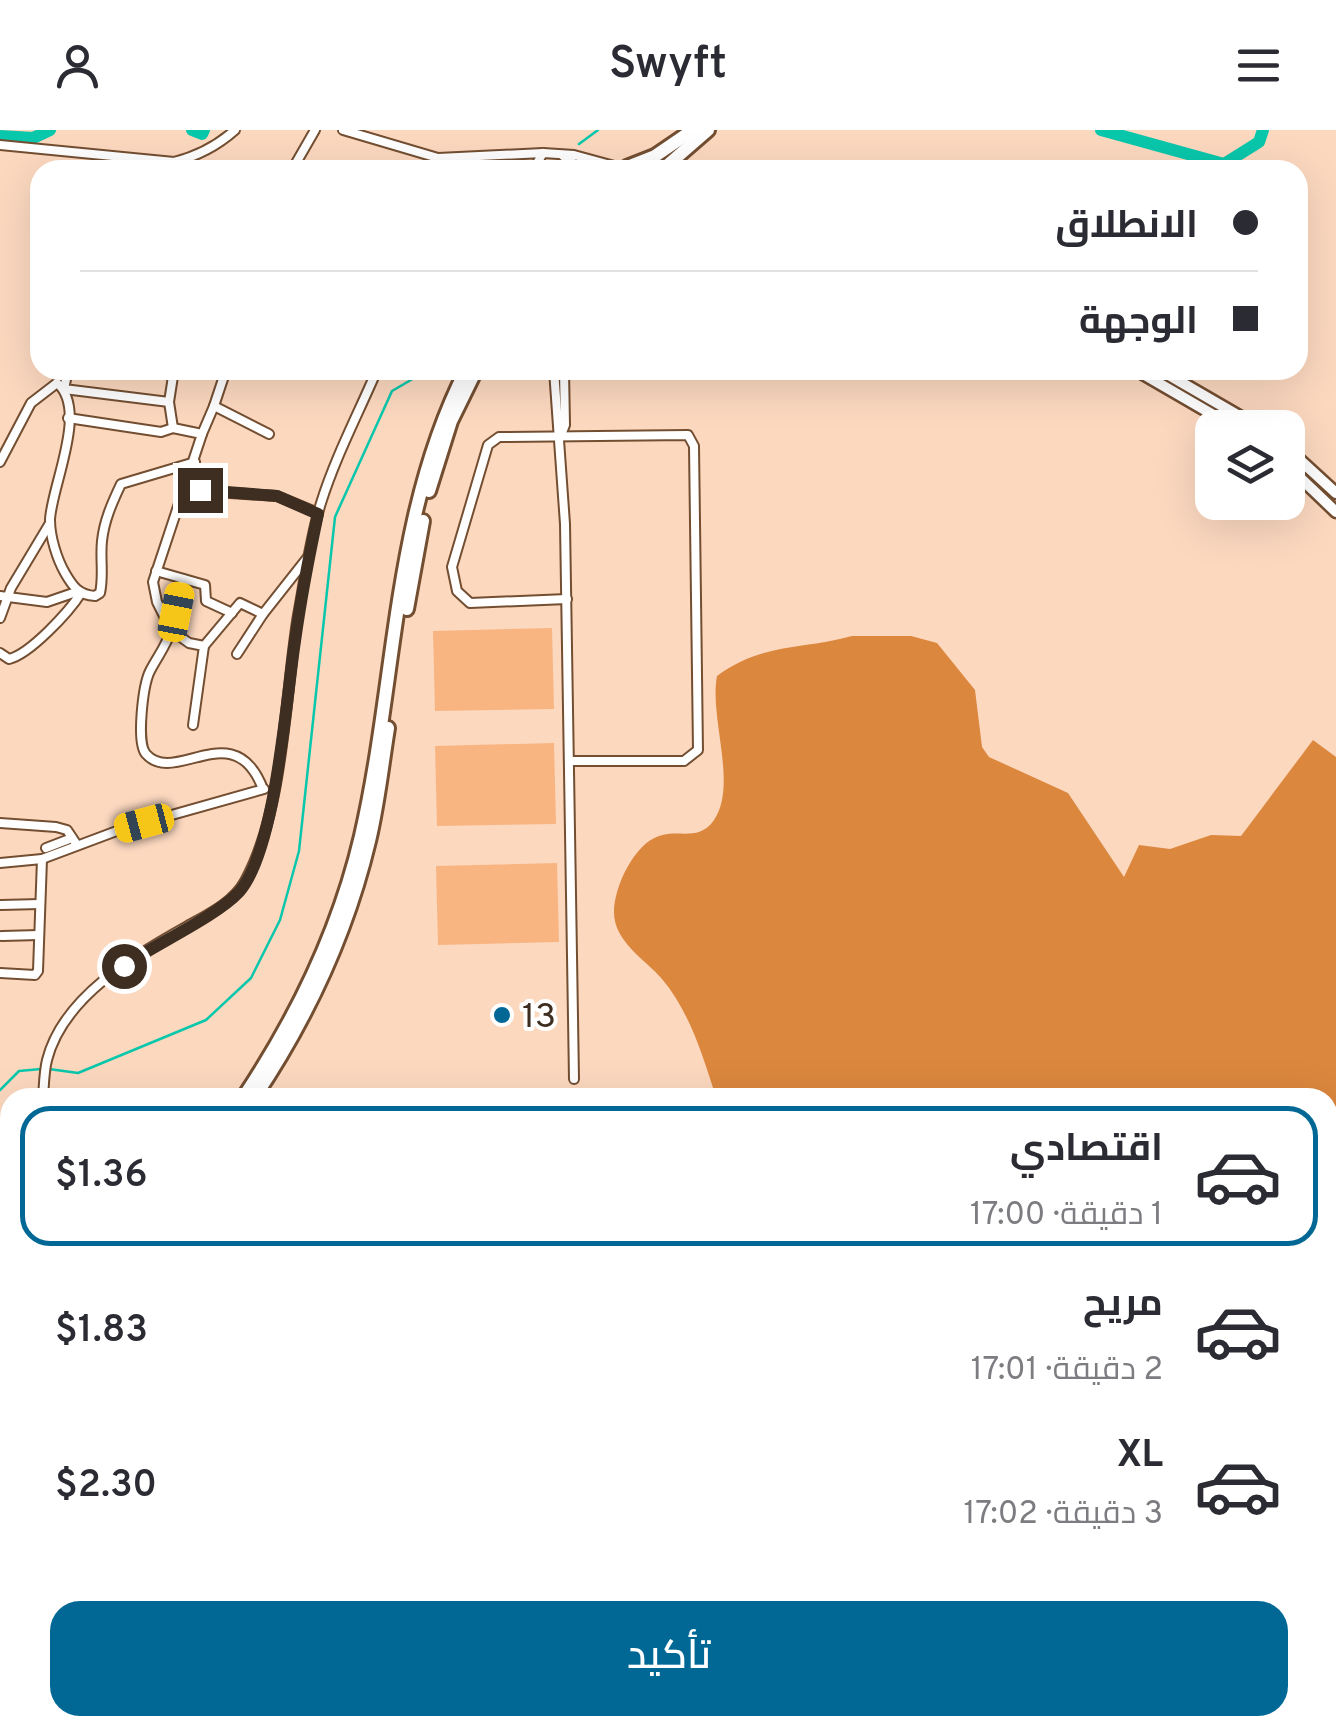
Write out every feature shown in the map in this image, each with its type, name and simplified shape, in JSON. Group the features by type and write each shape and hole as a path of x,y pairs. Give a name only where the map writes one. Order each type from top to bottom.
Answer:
{"highway":[{"path":"645,160 694,130"},
{"path":"674,160 708,130"},
{"path":"250,1088 310,982 350,877 365,816 405,562 421,489 432,450 462,380"},
{"path":"260,1088 316,990 361,870 376,806 426,501 452,422 471,380"}],"street":[{"path":"182,160 220,143 235,130"},
{"path":"298,160 315,130"},
{"path":"343,130 438,158 543,152 585,160"},
{"path":"0,146 152,160"},
{"path":"539,160 543,152"},
{"path":"559,154 568,160"},
{"path":"0,618 4,596 50,523 66,454 66,380"},
{"path":"172,380 169,402 172,428"},
{"path":"204,646 189,643 171,630 154,592 156,571 223,380"},
{"path":"44,1088 47,1060 62,1027 94,990 152,946 213,912 239,892 263,839 318,514 373,380"},
{"path":"555,380 561,436 566,599 574,1078"},
{"path":"561,436 566,425 564,380"},
{"path":"1153,380 1205,410"},
{"path":"1177,380 1229,410"},
{"path":"0,462 31,403 54,384 64,389 169,402"},
{"path":"214,406 269,434"},
{"path":"68,418 202,434"},
{"path":"566,599 470,602 462,598 452,577 484,452 494,439 688,435 694,446 698,750 684,761 570,762"},
{"path":"4,596 46,602 80,592 95,596 100,593 104,577 102,539 110,506 121,484 195,462"},
{"path":"1305,465 1336,493"},
{"path":"1305,482 1336,512"},
{"path":"184,490 277,496 318,514"},
{"path":"50,523 60,563 80,592"},
{"path":"237,654 310,555"},
{"path":"156,571 205,585 206,601 232,613"},
{"path":"183,579 171,630 146,685 144,751 150,758 165,763 190,761 211,752 236,758 252,766 263,789"},
{"path":"0,653 9,659 21,656 67,613 80,592"},
{"path":"193,726 204,646 243,602 263,614"},
{"path":"46,848 274,786"},
{"path":"0,822 56,827 67,830 74,842"},
{"path":"0,863 42,859 74,842"},
{"path":"0,973 36,974 42,859"},
{"path":"1,905 40,904"},
{"path":"2,936 39,935"}],"shaded area":[{"path":"552,628 554,709 435,711 433,631"},
{"path":"852,636 911,636 937,643 975,690 982,747 989,757 1068,793 1124,877 1139,845 1170,849 1211,835 1241,836 1313,740 1336,757 1336,1088 713,1088 695,1035 672,992 619,932 615,902 622,879 641,848 666,834 702,831 714,820 721,805 723,770 717,676 749,658"},
{"path":"554,743 556,824 437,826 435,746"},
{"path":"557,863 559,942 438,945 436,866"}],"waterway":[{"path":"0,136 33,138 50,130"},
{"path":"192,130 202,134 204,130"},
{"path":"579,144 598,130"},
{"path":"1101,130 1210,160"},
{"path":"1230,160 1259,142 1263,130"},
{"path":"49,1069 78,1073 206,1020 251,978 280,920 299,851 335,517 392,391 411,380"},
{"path":"2,1088 19,1071 41,1069"}],"place":[{"name":"13","path":"502,1015"}],"route":[{"path":"124,966 239,892 263,839 281,749 298,616 318,514 277,496 200,490"}]}
